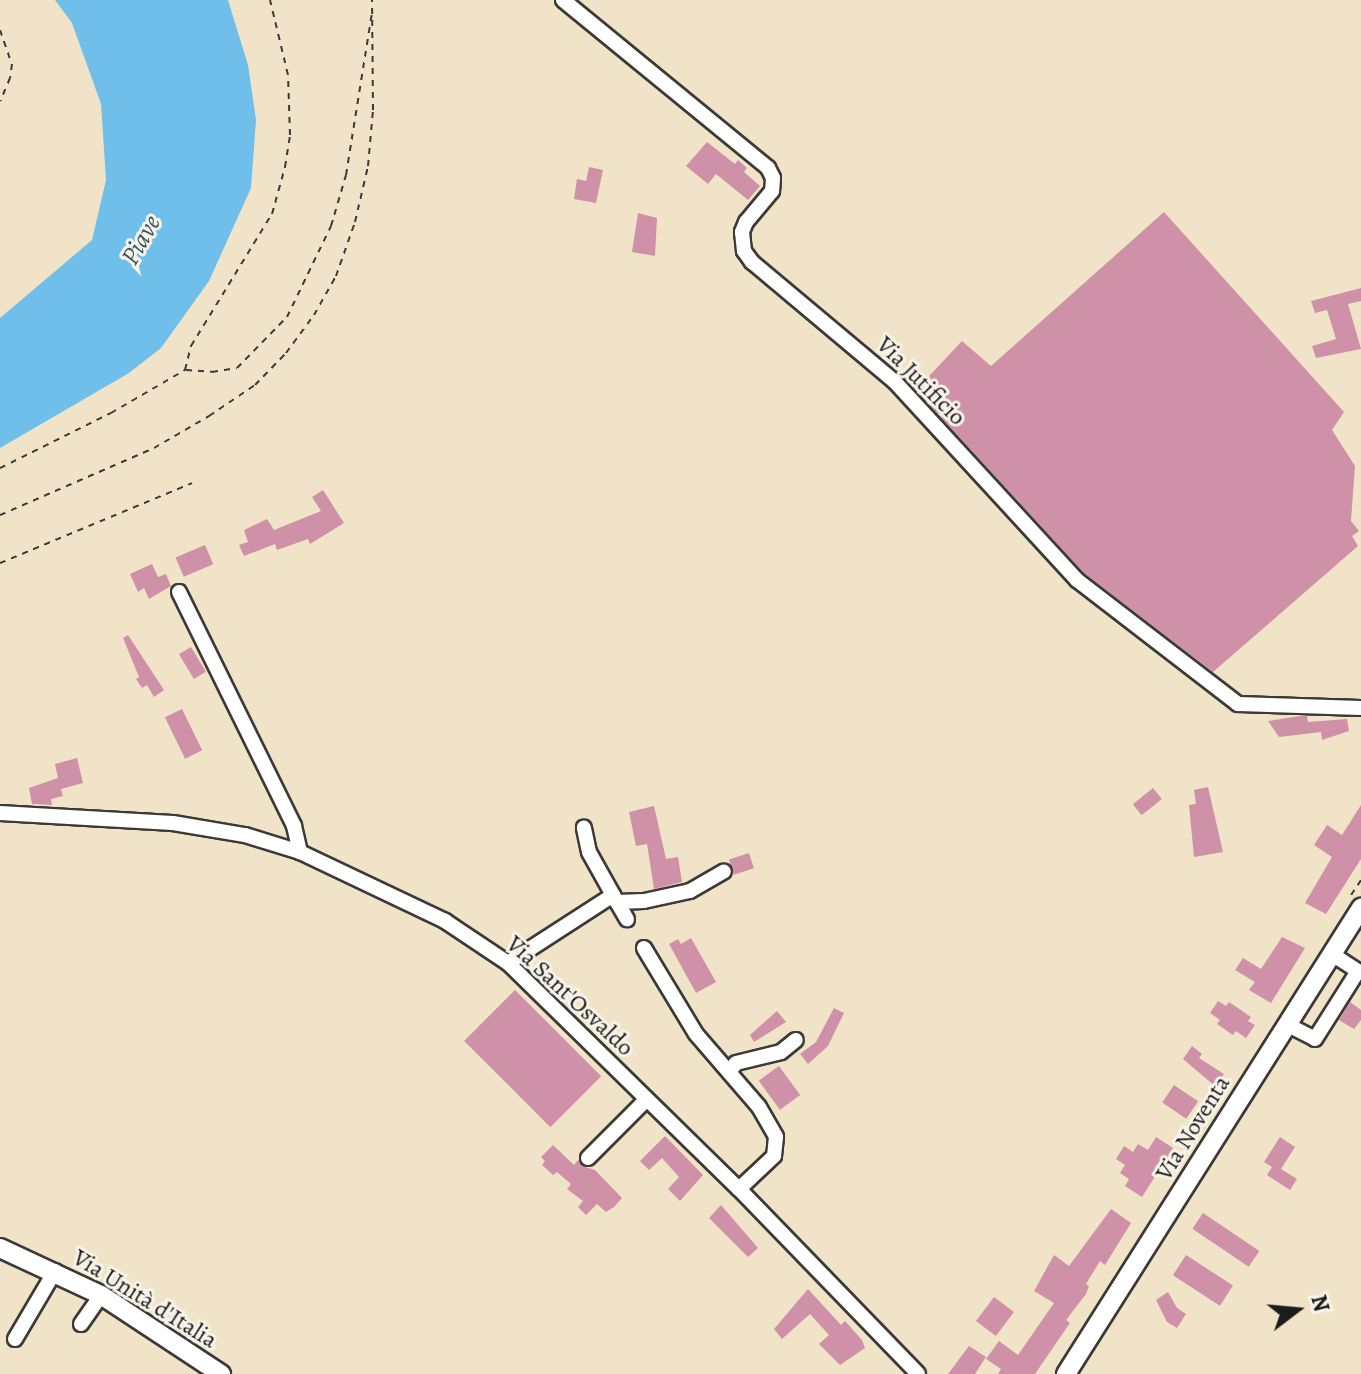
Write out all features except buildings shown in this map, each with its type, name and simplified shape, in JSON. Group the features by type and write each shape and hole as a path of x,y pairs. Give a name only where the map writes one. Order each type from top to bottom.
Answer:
{"main road":[{"name":"Via Noventa","path":"1066,1374 1361,908"},
{"name":"Via Unità d'Italia","path":"0,1248 101,1295 221,1374"}],"street":[{"name":"Via Jutificio","path":"563,0 768,168 773,178 772,191 746,222 742,232 744,251 752,262 895,382 1077,580 1238,704 1361,708"},
{"path":"179,592 294,826 300,852"},
{"name":"Via Sant'Osvaldo","path":"0,813 200,826 300,852 403,898 508,963 739,1189 918,1374"},
{"path":"584,828 589,852 627,919"},
{"path":"508,963 615,898 644,901 690,891 724,871"},
{"path":"644,948 696,1034 759,1107 776,1137 774,1156 739,1189"},
{"path":"1288,1025 1315,1039 1358,971 1332,954"},
{"path":"729,1072 736,1063 781,1052 796,1040"},
{"path":"588,1158 647,1099"},
{"path":"15,1339 55,1271"},
{"path":"81,1324 101,1295"}],"path":[{"path":"185,370 191,346 272,214 285,167 290,135 288,75 270,0"},
{"path":"0,515 154,448 255,385 286,353 336,276 355,222 368,166 373,110 372,0"},
{"path":"0,468 72,434 185,370 212,372 237,368 287,317 331,226 346,175 374,8"},
{"path":"0,30 12,64 10,78 0,101"},
{"path":"0,563 192,483"}],"water":[{"name":"Piave","path":"55,0 228,0 248,65 256,120 251,188 209,281 161,348 129,373 0,448 0,318 92,240 106,180 101,104 72,23"}]}
